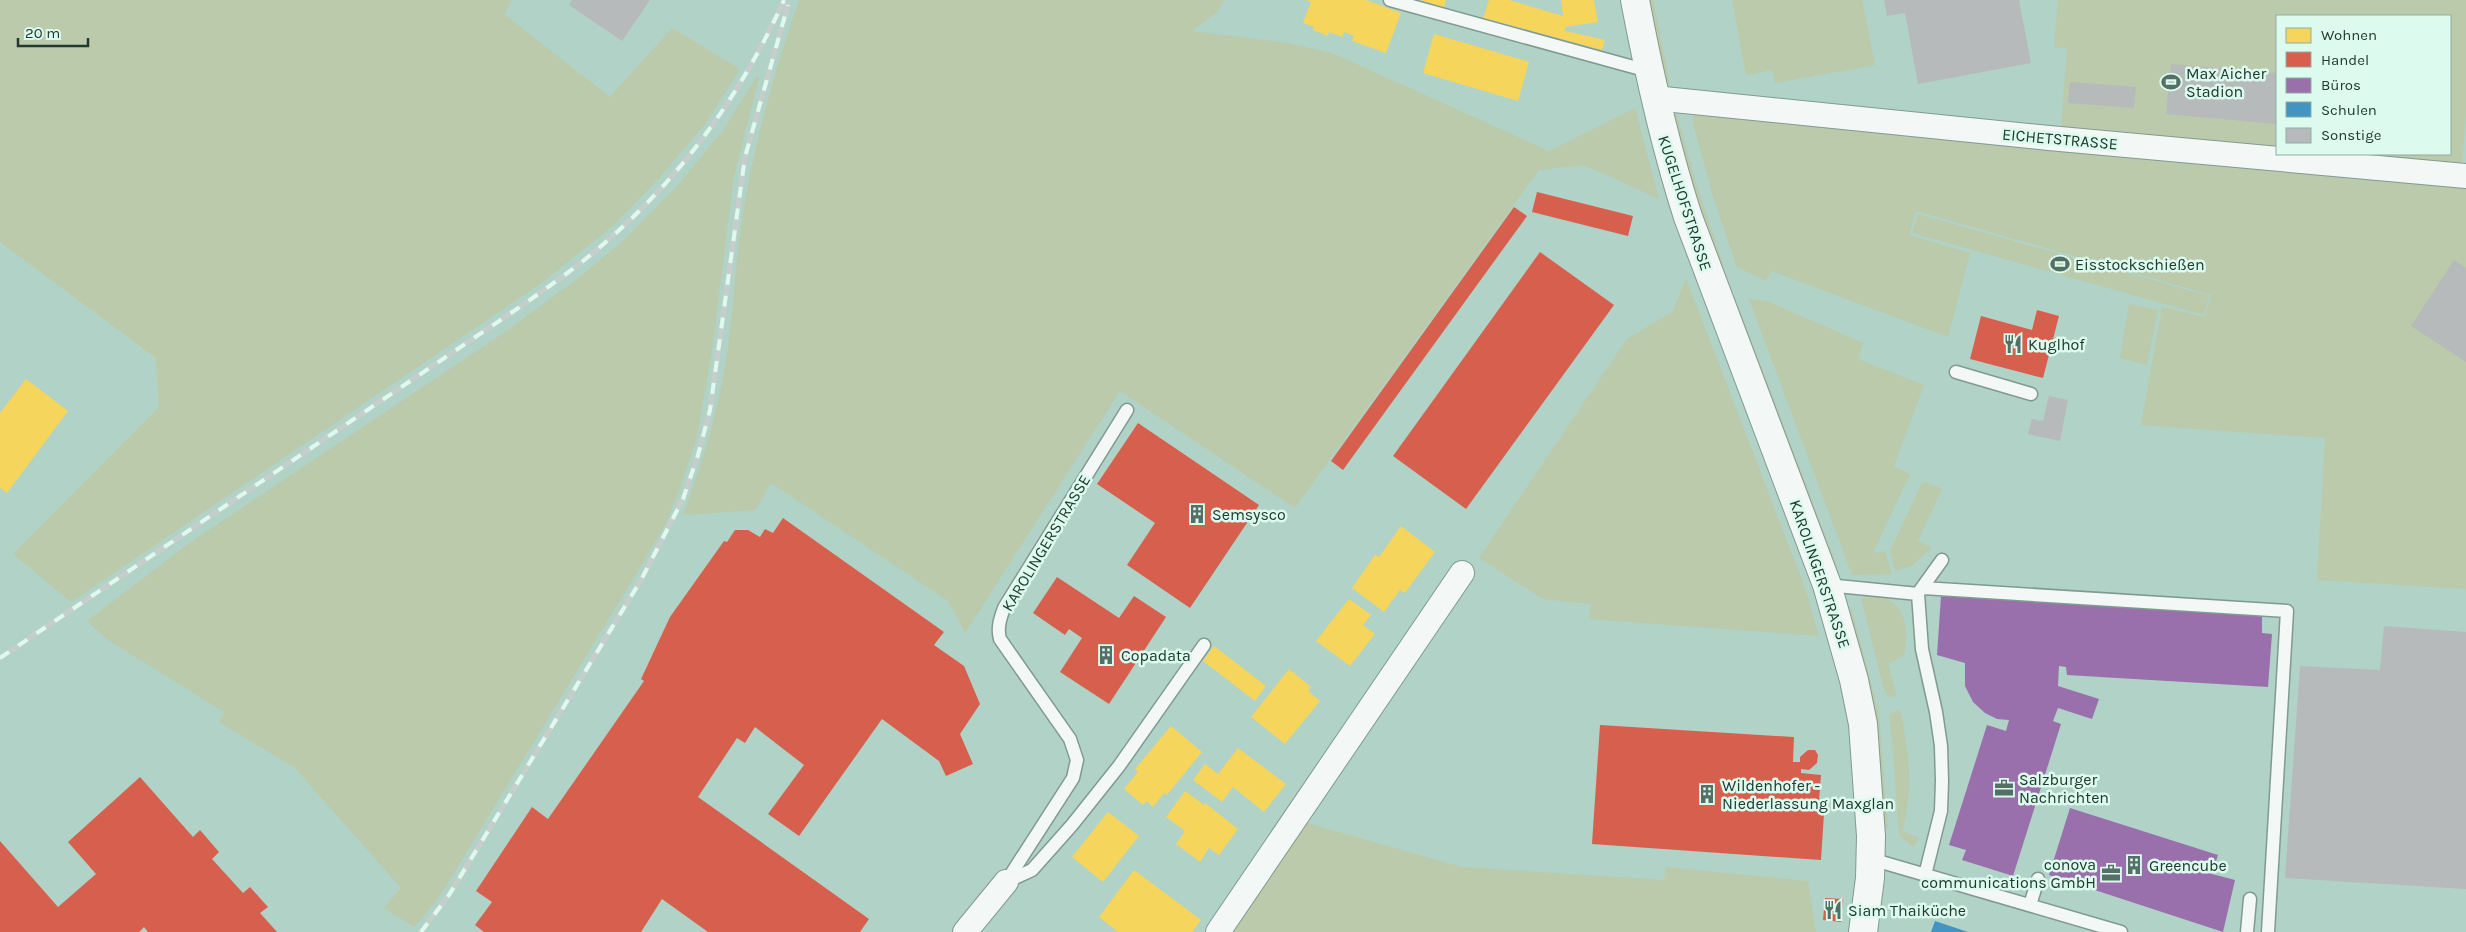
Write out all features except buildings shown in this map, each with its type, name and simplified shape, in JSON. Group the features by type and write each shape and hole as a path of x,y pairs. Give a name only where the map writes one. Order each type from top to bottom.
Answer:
{"street":[{"name":"KUGELHOFSTRASSE","path":"1635,0 1648,71 1670,162 1694,238 1756,400"},
{"name":"EICHETSTRASSE","path":"1654,98 2049,138 2466,176"},
{"name":"KAROLINGERSTRASSE","path":"1756,400 1827,585 1846,647 1862,724 1867,769 1871,859 1862,932"},
{"path":"1218,932 1462,573"},
{"name":"KAROLINGERSTRASSE","path":"965,932 1006,882"}],"lane":[{"path":"1390,0 1648,71"},
{"path":"1956,372 2031,394"},
{"name":"KAROLINGERSTRASSE","path":"1006,882 1073,778 1077,760 1070,739 1000,640 998,631 1000,620 1004,608 1127,410"},
{"path":"1925,875 1941,811 1942,781 1941,746 1936,712 1922,649 1920,591 1942,560"},
{"path":"1827,585 2287,611 2268,932"},
{"name":"KAROLINGERSTRASSE","path":"1006,882 1032,870 1072,825 1119,766 1204,645"},
{"path":"1871,859 2121,932"},
{"path":"2030,905 2038,879"},
{"path":"2247,932 2250,899"}],"green space":[{"path":"0,0 512,0 504,14 610,97 672,28 740,69 705,124 661,176 614,225 540,284 71,602 13,554 159,407 156,358 0,242"},
{"path":"799,0 1224,0 1218,11 1192,31 1287,43 1332,53 1549,151 1635,108 1659,199 1584,165 1539,170 1295,508 1120,391 965,633 948,601 771,483 756,510 683,515 709,436 723,376 740,237 752,164 781,54"},
{"path":"1647,0 1653,0 1670,84 1664,81"},
{"path":"1732,0 1862,0 1875,65 1775,83 1772,70 1746,75"},
{"name":"Max Aicher Stadion","path":"2058,0 2466,0 2466,115 2462,165 2345,155 2451,155 2451,15 2276,15 2276,149 2061,129 2067,49 2054,47"},
{"path":"757,76 759,78 734,176 712,351 697,437 678,494 667,521 641,566 438,899 414,927 384,908 401,888 295,768 219,722 224,712 108,640 87,621 191,542 502,334 576,280 624,240 678,185 724,129"},
{"path":"1698,112 2466,187 2466,589 2317,580 2325,438 2141,425 2162,307 2205,317 2211,295 1916,211 1909,235 1970,253 1948,337 1771,271 1766,281 1737,267 1714,199 1693,124 1693,117"},
{"path":"1677,114 1696,183 1724,266 1721,265 1699,217 1672,116"},
{"name":"Eisstockschießen","path":"1918,214 2209,296 2204,315 1912,233"},
{"path":"1686,278 1805,588 1819,636 1589,619 1591,604 1543,599 1479,558 1626,340 1673,311"},
{"path":"1749,299 1767,301 1863,343 1858,359 1924,385 1894,466 1910,474 1873,553 1885,551 1892,574 1852,575"},
{"path":"2129,304 2158,310 2147,365 2120,358"},
{"path":"1738,305 1838,568 1834,566 1735,308"},
{"path":"1923,481 1942,489 1918,541 1932,548 1911,566 1895,571 1890,551"},
{"path":"1881,596 1890,600 1901,612 1906,628 1904,655 1888,664 1897,697 1888,696 1884,689 1861,598"},
{"path":"1851,606 1879,713 1888,829 1881,822 1850,620"},
{"path":"1900,710 1909,771 1908,801 1902,831 1919,838 1914,847 1900,837 1898,825 1889,714"},
{"path":"1307,823 1462,867 1664,880 1666,867 1808,881 1816,932 1231,932"}],"railway":[{"path":"0,658 511,313 597,250 662,187 709,129 750,67 784,0"},
{"path":"421,932 449,895 641,580 683,499 698,455 710,410 745,157 788,5"}],"place":[{"name":"Max Aicher Stadion","path":"2171,82"},
{"name":"Eisstockschießen","path":"2060,264"},
{"name":"Kuglhof","path":"2013,344"},
{"name":"Semsysco","path":"1197,514"},
{"name":"Copadata","path":"1106,655"},
{"name":"Salzburger Nachrichten","path":"2004,788"},
{"name":"Wildenhofer - Niederlassung Maxglan","path":"1707,794"},
{"name":"Greencube","path":"2134,865"},
{"name":"conova communications GmbH","path":"2111,873"},
{"name":"Siam Thaiküche","path":"1833,910"}]}
